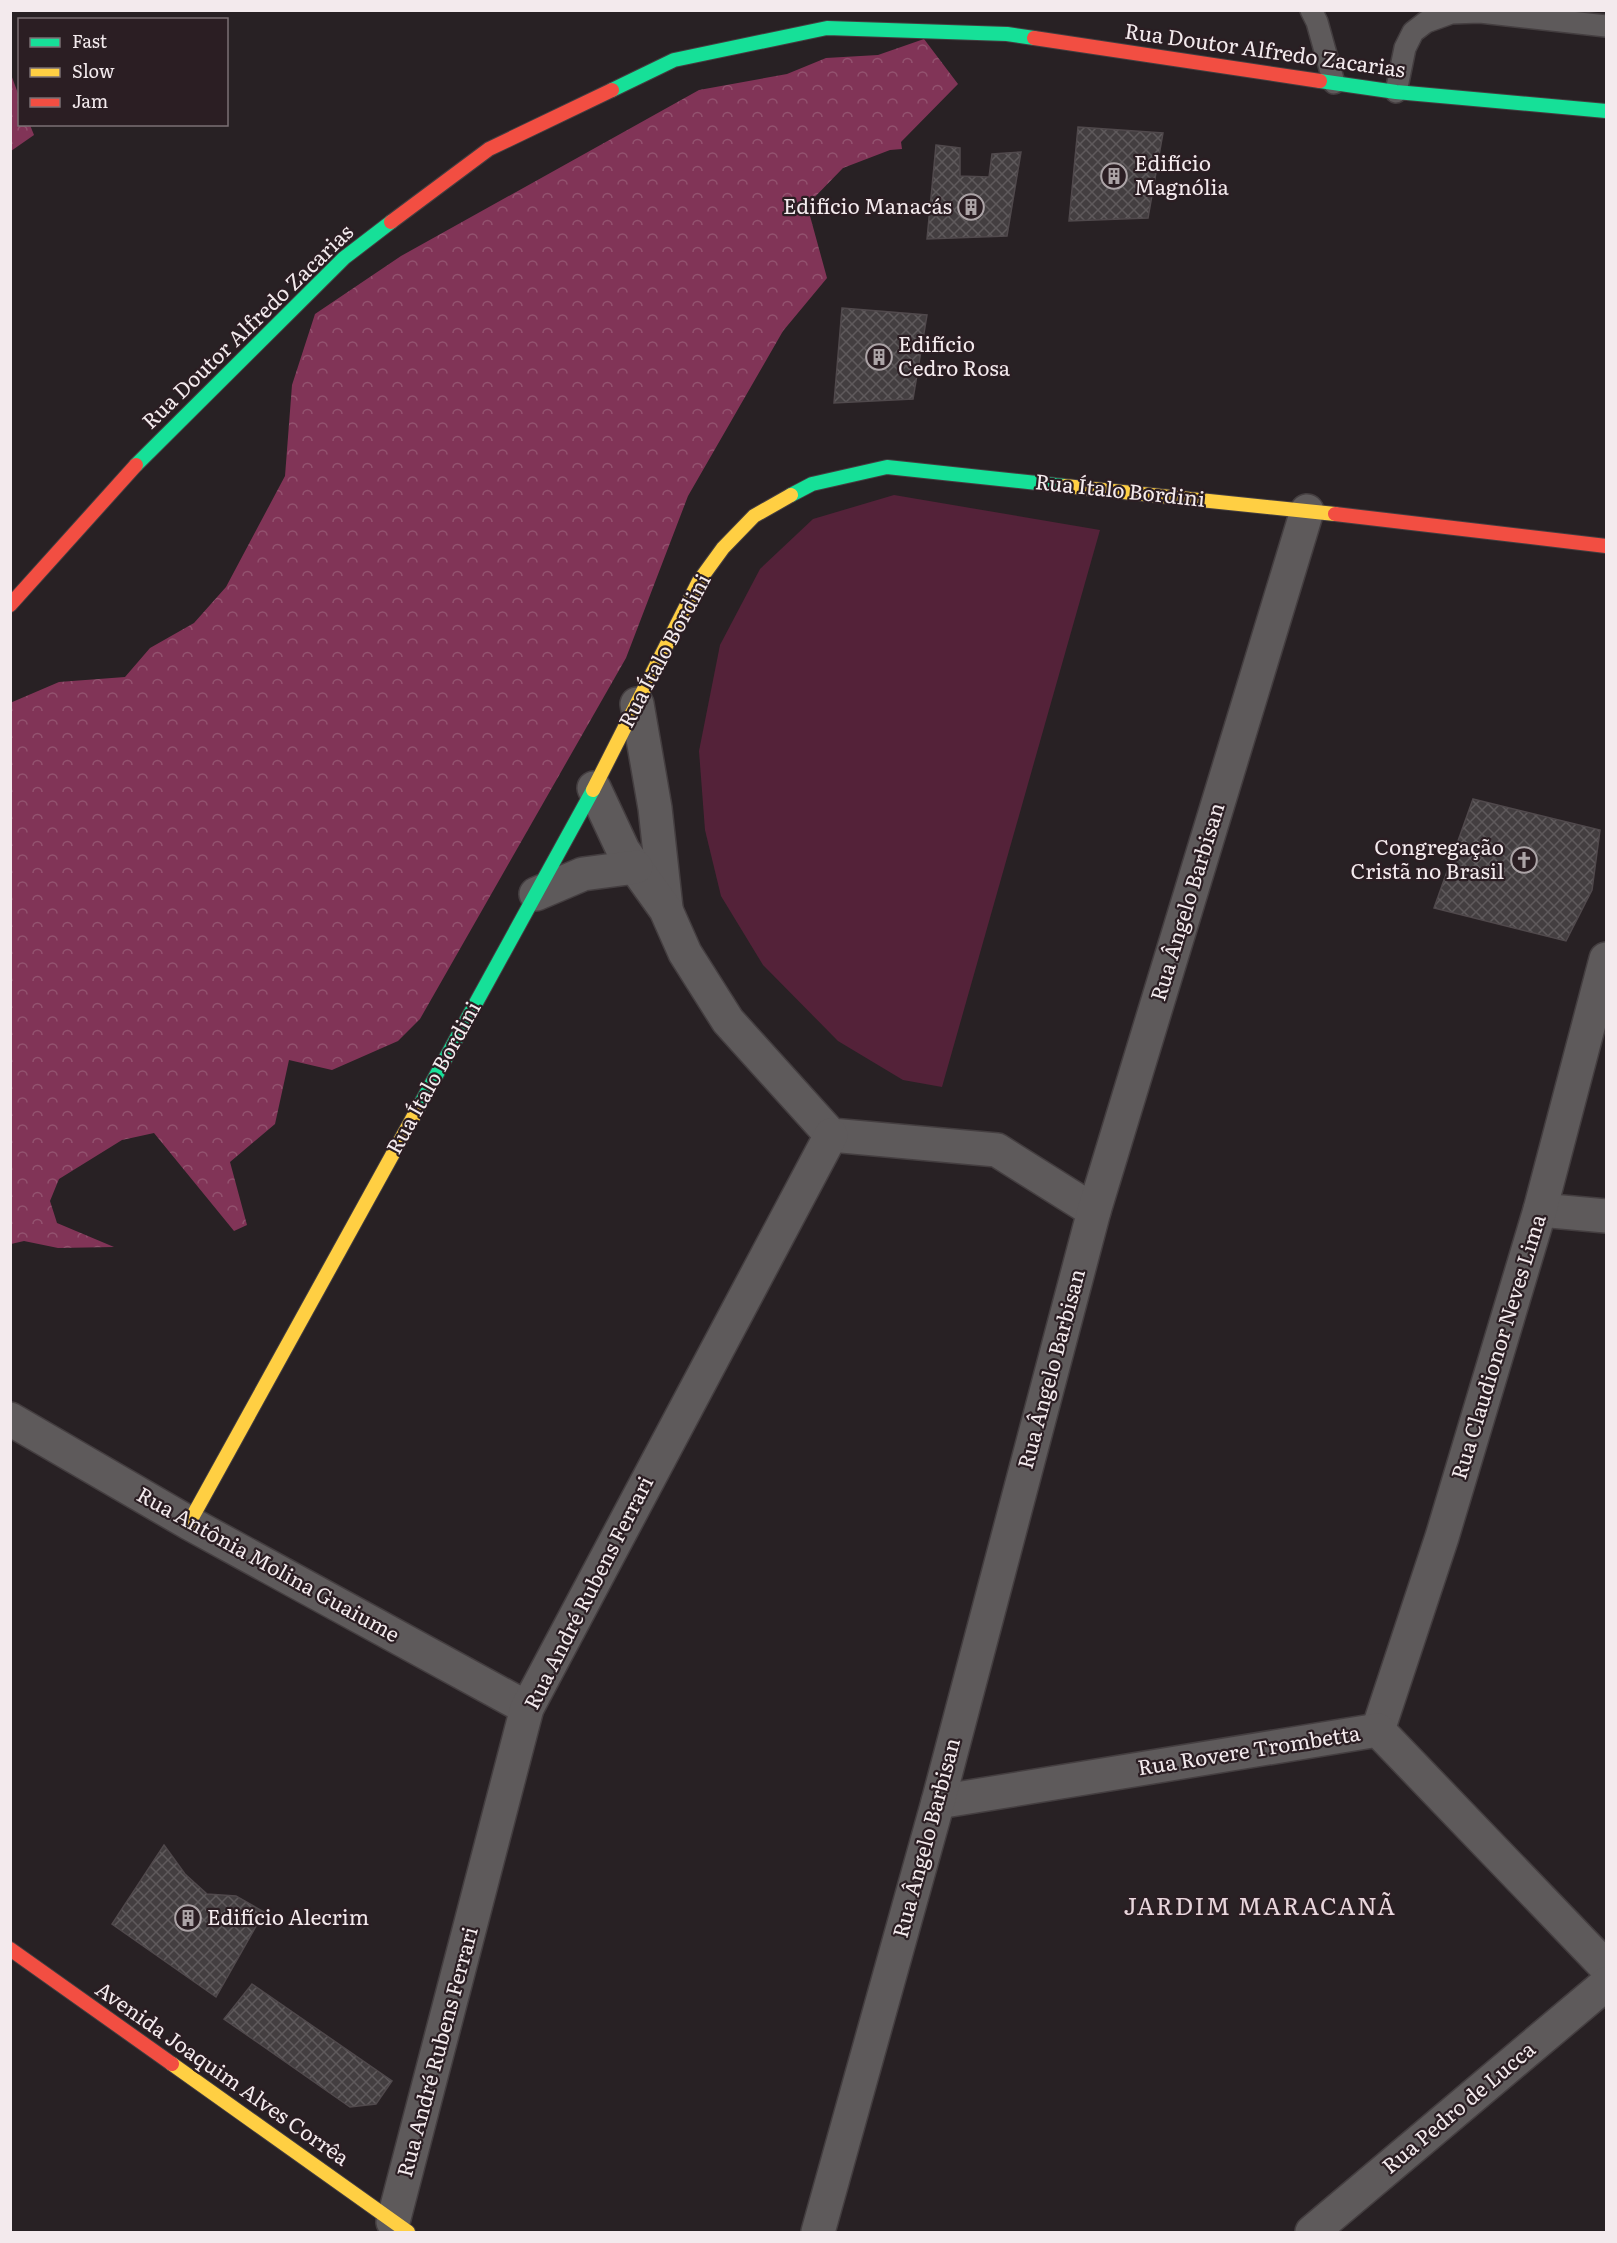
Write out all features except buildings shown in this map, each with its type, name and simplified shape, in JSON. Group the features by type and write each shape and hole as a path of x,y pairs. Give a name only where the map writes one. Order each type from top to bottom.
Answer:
{"street":[{"name":"Rua Doutor Alfredo Zacarias","path":"10,605 151,448 344,258 489,149 674,60 823,19 1007,34 1396,92 1606,111"},
{"name":"Rua Ítalo Bordini","path":"189,1523 594,788 699,581 723,548 754,516 812,484 887,467 1307,511 1606,546"},
{"name":"Rua Ângelo Barbisan","path":"818,2232 938,1802 1094,1211 1307,511"},
{"path":"637,704 655,808 666,910"},
{"path":"594,788 623,850 666,910 685,953 728,1021 831,1135 997,1150 1094,1211"},
{"path":"536,894 583,874 636,867"},
{"name":"Rua Claudionor Neves Lima","path":"1378,1730 1442,1537 1540,1210 1606,959"},
{"name":"Rua André Rubens Ferrari","path":"401,2227 527,1708 831,1135"},
{"path":"1540,1210 1606,1216"},
{"name":"Rua Antônia Molina Guaiume","path":"10,1419 189,1523 527,1708"},
{"name":"Rua Rovere Trombetta","path":"938,1802 1378,1730 1606,1967"},
{"name":"Avenida Joaquim Alves Corrêa","path":"10,1949 401,2227"},
{"name":"Rua Pedro de Lucca","path":"1312,2232 1606,1984"}],"lane":[{"path":"1311,10 1317,22 1334,83"},
{"path":"1396,92 1405,48 1413,32 1426,22 1451,13 1480,12 1606,26"}],"green space":[{"path":"924,39 958,84 901,142 902,149 890,150 843,168 807,205 827,278 783,331 688,496 626,658 420,1019 398,1041 332,1070 289,1060 275,1124 230,1162 247,1225 234,1231 154,1133 122,1140 59,1179 50,1201 57,1223 114,1247 58,1248 24,1241 11,1244 10,703 59,682 125,677 150,648 194,623 226,587 285,476 292,385 315,314 401,256 699,90 787,74 826,58 878,55"},
{"path":"10,72 18,93 18,126 30,126 34,135 11,151"}],"shaded area":[{"path":"894,495 1100,530 942,1087 903,1080 838,1041 763,965 721,896 705,830 699,751 720,645 760,569 813,519"}],"traffic: fast":[{"path":"612,90 674,60 827,28 1007,34 1034,38"},
{"path":"1320,81 1396,92 1606,111"},
{"path":"136,465 344,258 391,222"},
{"path":"791,495 812,484 887,467 1065,486"},
{"path":"416,1112 593,790"}],"traffic: slow":[{"path":"1065,486 1335,514"},
{"path":"593,790 699,581 723,548 754,516 791,495"},
{"path":"189,1523 416,1112"},
{"path":"172,2064 408,2232"}],"traffic: jam":[{"path":"1034,38 1320,81"},
{"path":"391,222 489,149 612,90"},
{"path":"10,605 136,465"},
{"path":"1335,514 1606,546"},
{"path":"10,1949 172,2064"}],"place":[{"name":"Edifício Magnólia","path":"1114,176"},
{"name":"Edifício Manacás","path":"971,207"},
{"name":"Edifício Cedro Rosa","path":"879,357"},
{"name":"Congregação Cristã no Brasil","path":"1524,860"},
{"name":"Edifício Alecrim","path":"188,1918"}],"district":[{"name":"JARDIM MARACANÃ","path":"1260,1907"}]}
